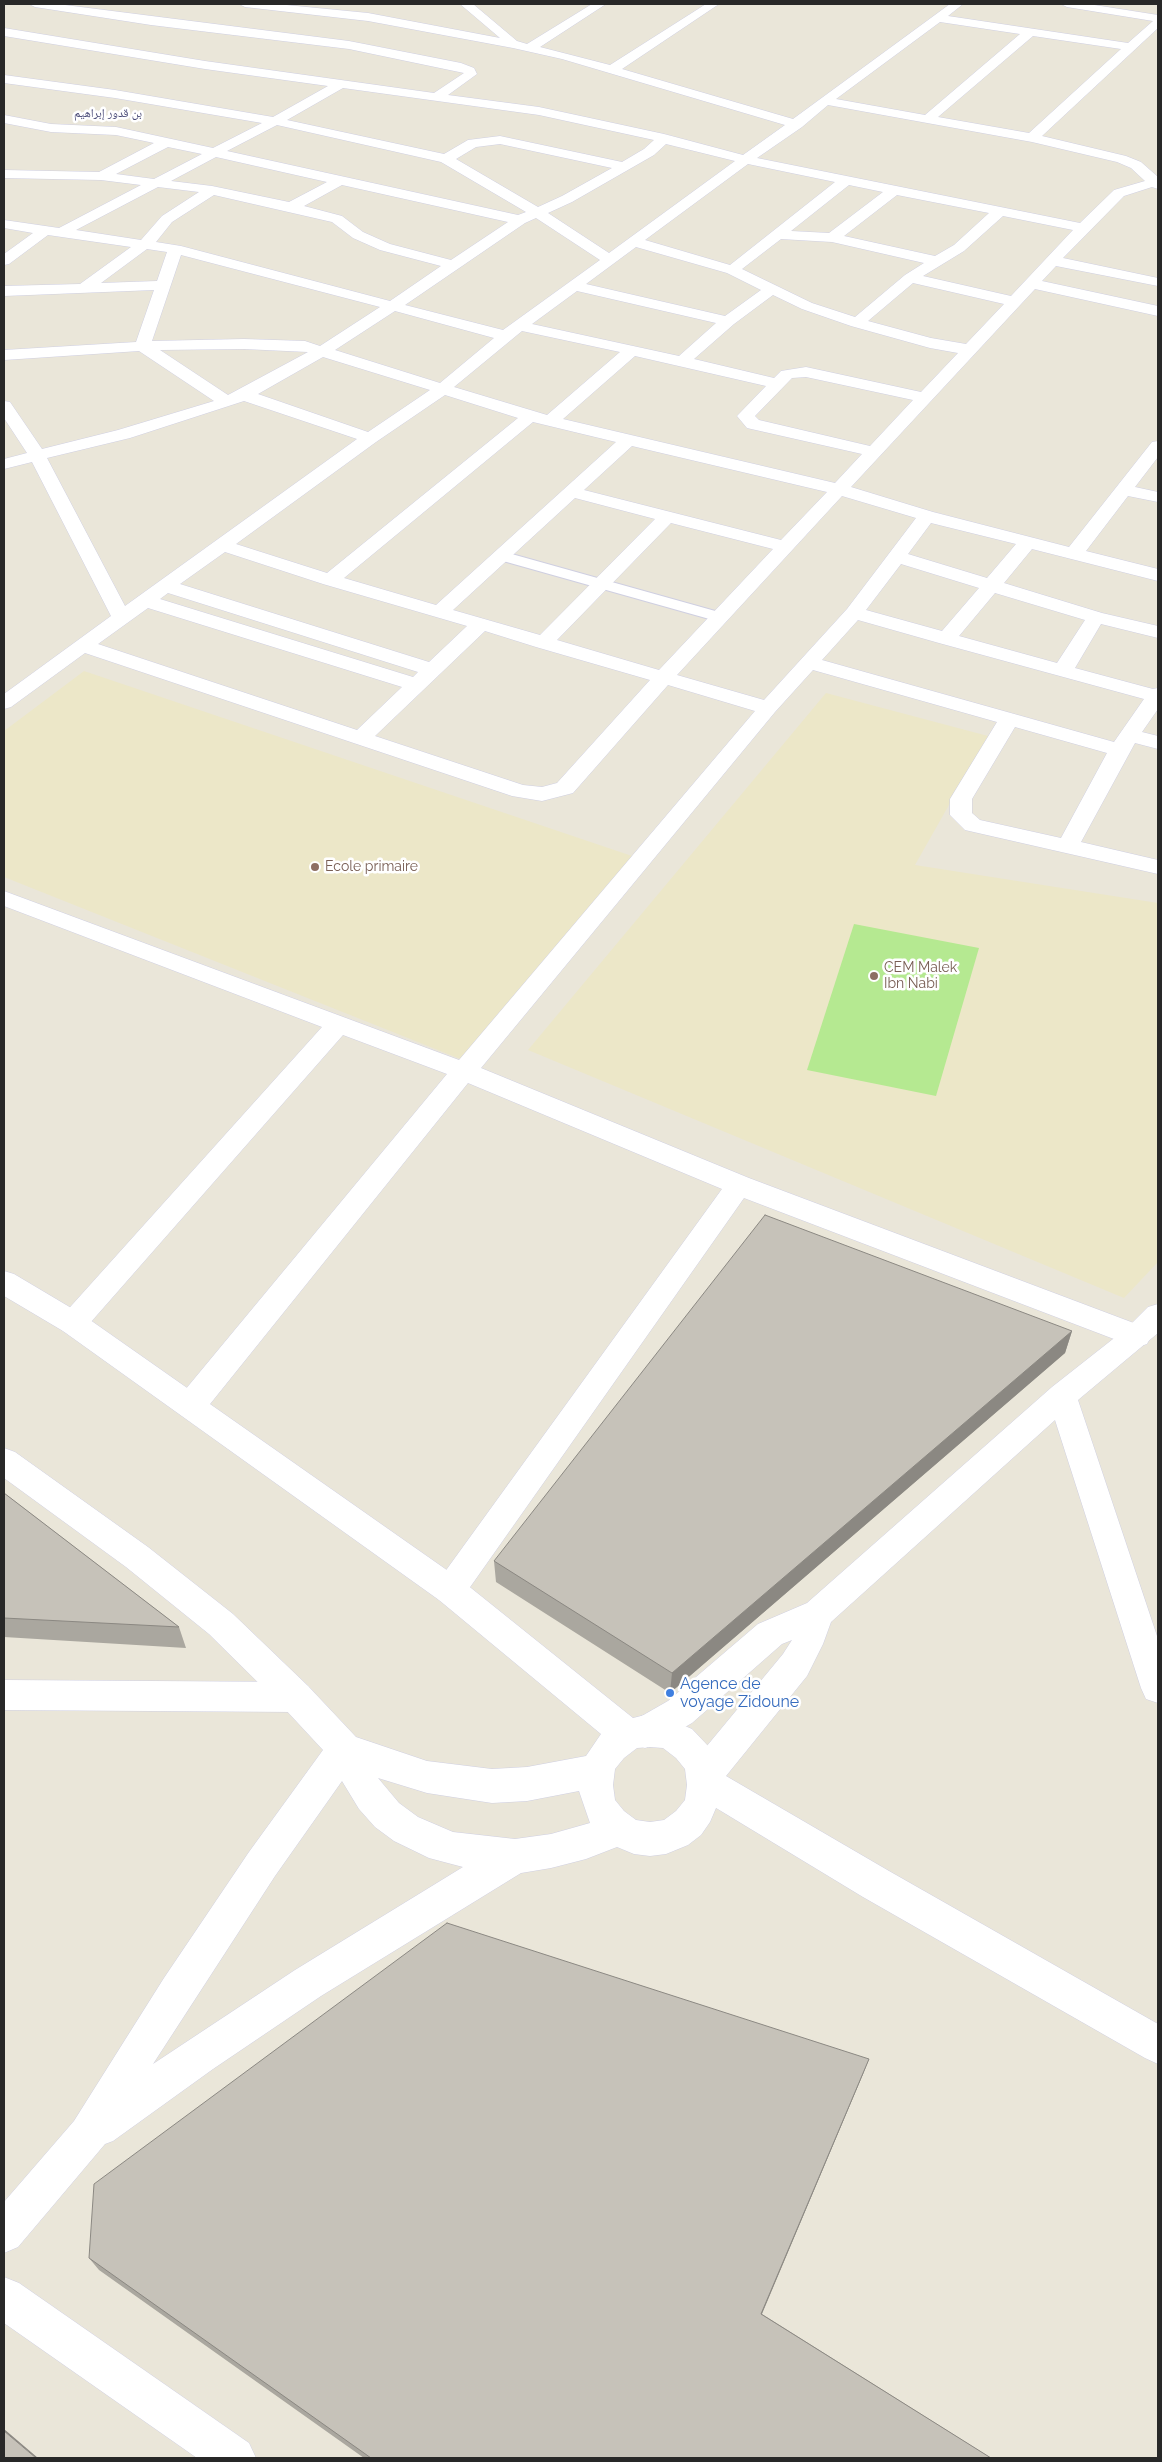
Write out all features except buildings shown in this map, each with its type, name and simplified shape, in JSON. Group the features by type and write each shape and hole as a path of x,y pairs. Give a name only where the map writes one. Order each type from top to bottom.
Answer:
{"street":[{"path":"35,4 151,21 349,44 461,67 470,71 470,74 438,96"},
{"path":"246,4 368,17 512,44 612,69 797,124"},
{"path":"471,7 487,4"},
{"path":"529,48 600,4"},
{"path":"612,69 713,4"},
{"path":"4,703 370,438 441,390 513,331 797,124 957,4"},
{"path":"1067,4 1158,20"},
{"path":"194,78 205,64 240,31 263,5"},
{"path":"471,7 512,44"},
{"path":"938,18 1131,47"},
{"path":"1032,138 1158,20"},
{"path":"4,32 205,64 539,111 664,138 747,160 1083,228"},
{"path":"928,119 1030,32"},
{"path":"332,53 349,44"},
{"path":"289,76 306,67"},
{"path":"4,79 275,121 382,143 446,160 538,212 610,260"},
{"path":"60,234 153,183 275,121 342,83"},
{"path":"170,104 182,91"},
{"path":"827,101 1032,138 1121,159 1136,165 1157,183"},
{"path":"193,118 209,110"},
{"path":"4,119 37,127 99,129 152,139 168,136 215,152 520,220"},
{"path":"101,176 168,136"},
{"path":"4,464 37,454 124,434 244,395 325,350 520,220 567,199 649,152 664,138"},
{"path":"446,160 473,143 500,140 624,166"},
{"path":"4,166 37,174"},
{"path":"4,174 101,176 212,190 337,220 358,235 385,247 453,265"},
{"path":"732,270 846,180"},
{"path":"291,208 339,181"},
{"path":"83,646 520,790 542,794 552,793 565,788 663,678 1033,284 1083,228 1119,193 1157,183"},
{"path":"84,288 156,234 162,222 212,190"},
{"path":"832,238 894,190"},
{"path":"857,323 910,278 959,248 1000,211"},
{"path":"4,224 60,234 144,244 176,250 391,305 513,331 631,350 777,384"},
{"path":"4,261 44,231"},
{"path":"777,234 832,238 937,261"},
{"path":"635,242 732,270 806,306 857,323 930,343 970,350"},
{"path":"142,346 176,250"},
{"path":"1054,261 1158,282"},
{"path":"910,278 1016,302"},
{"path":"1033,284 1158,311"},
{"path":"4,291 164,285"},
{"path":"574,286 728,321"},
{"path":"1142,308 1158,287"},
{"path":"682,361 728,321 770,290"},
{"path":"4,355 142,346 278,344 306,346 325,350 441,390 550,422 840,490 927,516 1075,552 1158,575"},
{"path":"142,346 226,401"},
{"path":"550,422 631,350"},
{"path":"875,452 753,424 745,416 787,374 806,372 925,398"},
{"path":"244,395 370,438"},
{"path":"4,406 37,454 122,618"},
{"path":"330,580 530,416"},
{"path":"439,612 627,440"},
{"path":"1075,552 1158,446"},
{"path":"1123,490 1158,497"},
{"path":"571,492 786,547"},
{"path":"543,643 668,516"},
{"path":"191,1405 464,1071 768,708 854,613 927,516"},
{"path":"946,639 1028,542"},
{"path":"222,545 330,580 768,708"},
{"path":"898,557 991,587 1096,617 1158,632"},
{"path":"166,586 432,670"},
{"path":"145,601 417,685"},
{"path":"854,613 1158,696 1125,743 1068,846"},
{"path":"1063,670 1096,617"},
{"path":"360,738 481,624"},
{"path":"809,663 1010,720 1125,743 1158,744"},
{"path":"1010,720 961,800 961,815 966,821 973,825 1158,868"},
{"path":"4,898 464,1071 739,1185 1137,1336"},
{"path":"73,1323 338,1025"},
{"path":"450,1590 739,1185"},
{"path":"4,1282 73,1323 191,1405 450,1590 637,1733 669,1736 689,1748 699,1761 705,1779 704,1799 697,1814 686,1827 670,1835 653,1838 635,1837 620,1829 606,1818 597,1803 594,1787 596,1770 603,1755 614,1743 637,1733 680,1712 770,1634 818,1613 1062,1396 1137,1336 1158,1315"},
{"path":"1062,1396 1158,1688"},
{"path":"4,1461 137,1557 221,1624 296,1697 344,1749 358,1777 371,1797 387,1815 406,1829 429,1841 453,1849 515,1856 551,1851 586,1842 620,1829"},
{"path":"705,1779 791,1670 807,1644 818,1613"},
{"path":"4,1695 296,1697"},
{"path":"344,1749 427,1777 492,1786 545,1782 596,1770"},
{"path":"4,2233 88,2135 188,1976 262,1864 344,1749"},
{"path":"705,1779 876,1884 1158,2045"},
{"path":"88,2135 200,2055 308,1982 515,1856"},
{"path":"4,2298 234,2458"}],"lane":[{"path":"501,556 720,618"}],"shaded area":[{"name":"Ecole primaire","path":"84,671 635,857 463,1060 4,877 4,731"},
{"name":"CEM Malek Ibn Nabi","path":"826,693 988,736 915,865 1158,903 1158,1262 1124,1298 528,1050"}],"green space":[{"path":"854,924 979,948 936,1096 807,1070"}],"place":[{"name":"Ecole primaire","path":"315,867"},
{"name":"CEM Malek Ibn Nabi","path":"874,976"},
{"name":"Agence de voyage Zidoune","path":"670,1693"}],"district":[{"name":"بن قدور إبراهيم","path":"108,113"}]}
